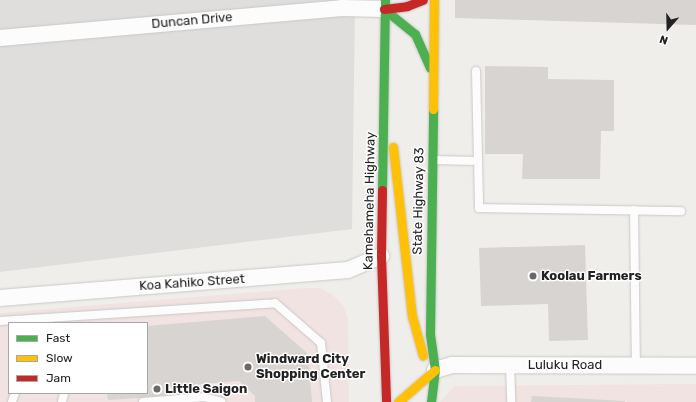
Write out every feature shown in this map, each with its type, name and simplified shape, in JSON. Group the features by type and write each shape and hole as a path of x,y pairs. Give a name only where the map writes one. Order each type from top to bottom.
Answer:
{"main road":[{"path":"384,4 407,6 423,0"},
{"name":"State Highway 83","path":"431,402 435,370 430,334 434,0"},
{"path":"384,4 415,34 433,74"},
{"name":"Kamehameha Highway","path":"384,4 381,256 386,402"},
{"path":"384,100 399,184 412,316 423,356 435,370 398,402"}],"street":[{"name":"Duncan Drive","path":"0,38 384,4"},
{"name":"Koa Kahiko Street","path":"0,298 348,270 381,256"},
{"name":"Luluku Road","path":"435,370 452,365 696,366"}],"lane":[{"path":"476,70 479,208 681,211"},
{"path":"433,160 477,161"},
{"path":"634,210 636,365"},
{"path":"0,320 36,321 88,314 275,304 321,343 327,402"},
{"path":"86,322 88,314"},
{"path":"510,365 511,402"},
{"path":"143,402 204,397 221,402"}],"shaded area":[{"path":"0,0 355,0 352,229 0,272"},
{"name":"Windward City Shopping Center","path":"320,288 333,295 343,305 348,318 349,402 0,402 0,313"},
{"path":"696,384 696,402 440,402 454,386"}],"building":[{"path":"455,0 696,0 696,25 455,18"},
{"path":"485,66 548,67 548,79 614,80 614,131 601,131 600,179 522,179 523,154 485,154"},
{"name":"Koolau Farmers","path":"585,245 588,340 549,341 548,304 481,306 479,248"},
{"path":"265,316 308,354 312,402 255,402 255,396 239,381 166,387 166,396 108,400 107,394 148,394 148,326"},
{"path":"532,396 625,401 625,402 531,402"}],"traffic: fast":[{"path":"382,190 385,0"},
{"path":"384,9 415,34 430,68"},
{"path":"431,402 435,370 430,334 433,109"}],"traffic: slow":[{"path":"433,109 434,0"},
{"path":"393,147 412,316 423,356"},
{"path":"398,402 435,370"}],"traffic: jam":[{"path":"384,9 407,6 423,0"},
{"path":"382,190 381,256 386,402"}],"place":[{"name":"Koolau Farmers","path":"533,276"},
{"name":"Windward City Shopping Center","path":"248,367"},
{"name":"Little Saigon","path":"157,389"}]}
